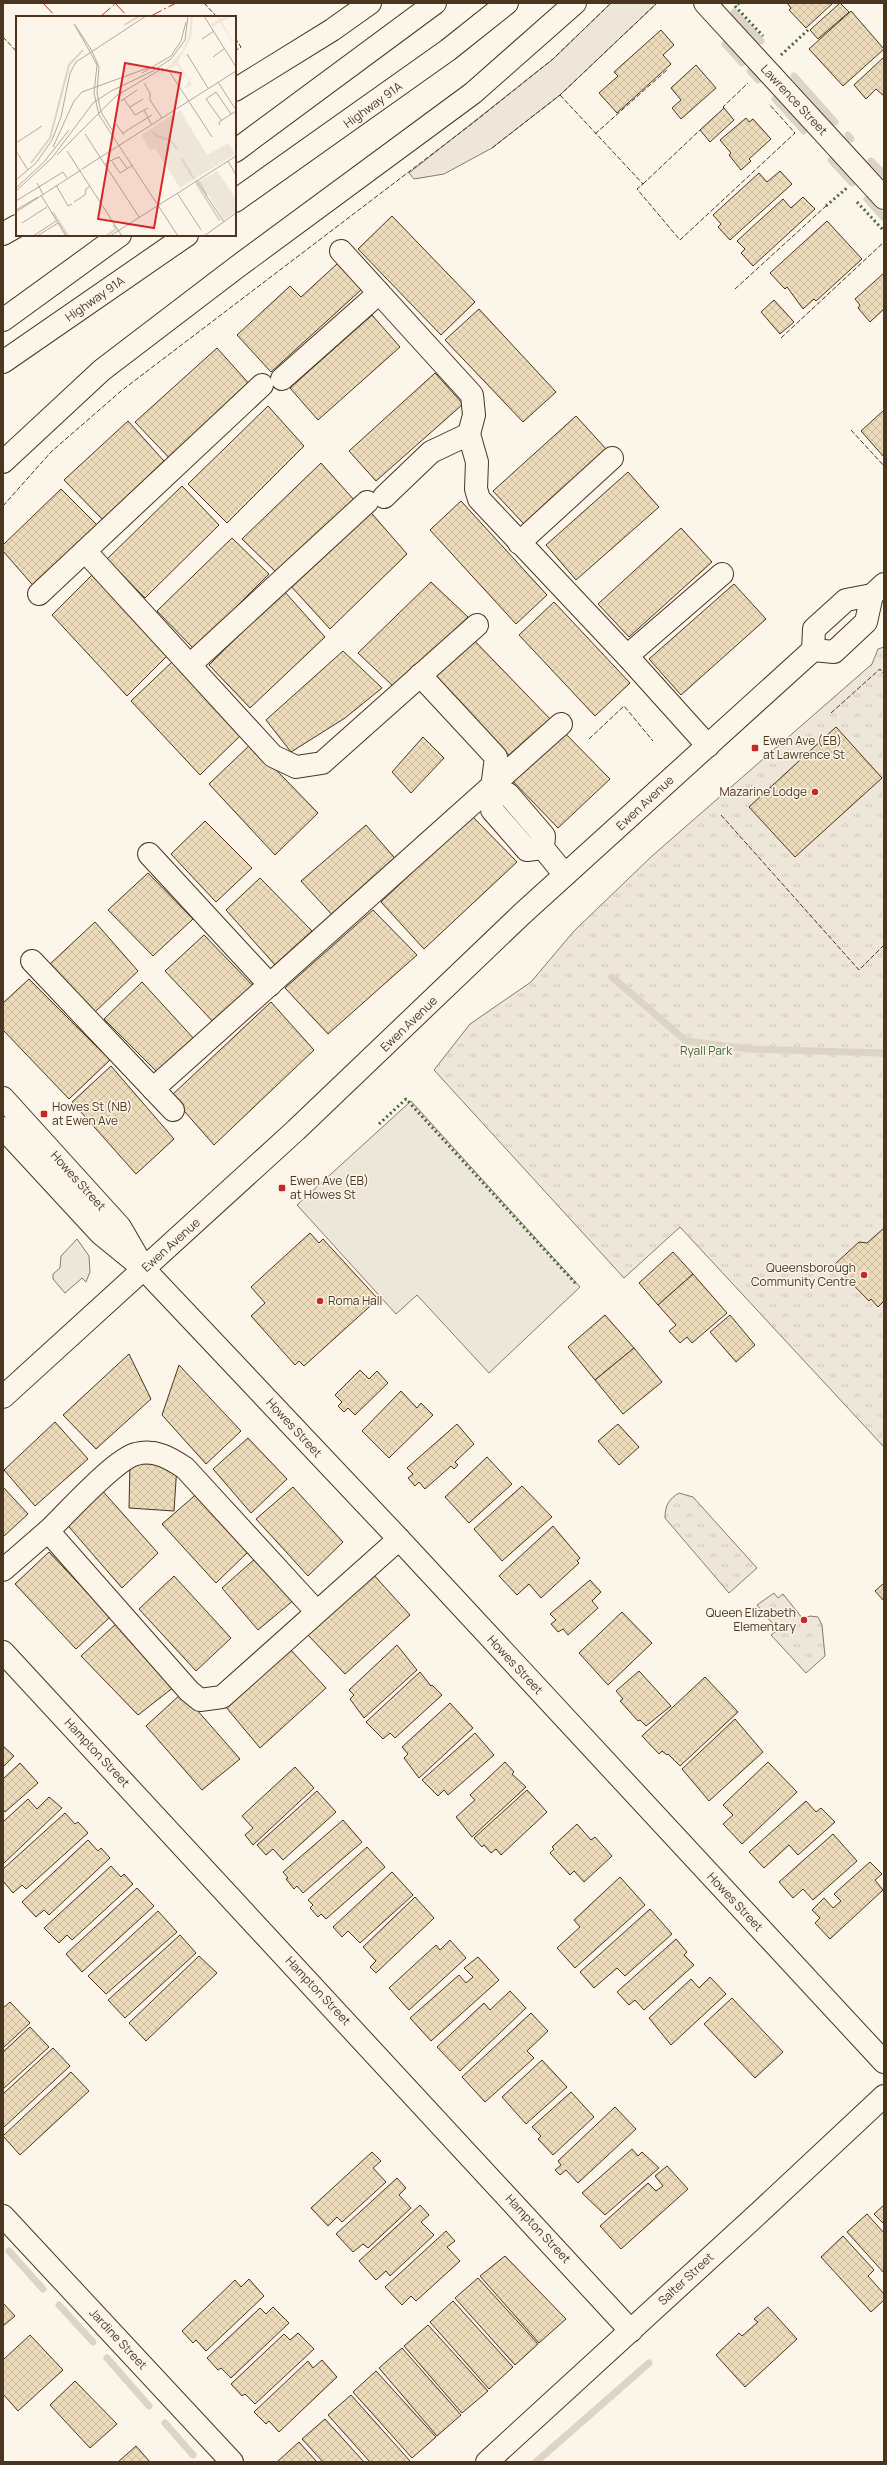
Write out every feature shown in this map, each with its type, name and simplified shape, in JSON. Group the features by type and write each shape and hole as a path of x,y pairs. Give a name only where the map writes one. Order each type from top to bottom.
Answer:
{"main road":[{"path":"236,89 332,30 370,3"},
{"path":"236,150 435,3"},
{"name":"Highway 91A","path":"236,201 448,50 507,3"},
{"path":"3,462 102,370 473,93 575,3"},
{"name":"Lawrence Street","path":"705,3 884,198"},
{"path":"3,234 16,227"},
{"path":"3,320 119,236"},
{"name":"Highway 91A","path":"3,362 186,236"},
{"path":"340,251 472,395 474,415 469,434 477,462 476,489 479,499 627,656 708,746"},
{"path":"39,594 272,382 379,293"},
{"path":"190,665 431,452 469,434"},
{"path":"519,543 612,458"},
{"path":"85,551 273,756 296,767 322,763 477,625"},
{"path":"627,656 722,574"},
{"path":"878,590 866,622 834,652 813,650 814,629 846,600 878,590"},
{"name":"Ewen Avenue","path":"3,1397 301,1125 523,913 813,650"},
{"path":"420,675 496,757 491,792"},
{"path":"153,1089 491,792 561,724"},
{"path":"491,792 508,794 544,836 543,848 565,876"},
{"path":"149,854 270,985"},
{"path":"32,960 173,1110"},
{"name":"Howes Street","path":"3,1098 120,1227 144,1269"},
{"name":"Howes Street","path":"3,1128 101,1234 144,1269 399,1539 884,2062"},
{"path":"3,1570 48,1531 115,1466 136,1454 165,1454 185,1468 316,1611"},
{"path":"48,1531 189,1691 200,1700 222,1697 316,1611 399,1539"},
{"name":"Hampton Street","path":"3,1652 631,2331"},
{"name":"Salter Street","path":"487,2462 631,2331 884,2096"},
{"name":"Jardine Street","path":"3,2216 232,2462"}],"green space":[{"path":"611,3 657,3 560,95 492,148 444,174 414,179 409,173 553,59"},
{"name":"Ryall Park","path":"884,647 884,1447 680,1227 624,1278 434,1070 470,1024 531,982 574,931 652,856 872,664 878,649"},
{"path":"679,1493 693,1497 757,1568 729,1593 665,1518 668,1503"},
{"path":"774,1593 778,1598 783,1594 803,1619 810,1616 818,1617 822,1625 825,1656 806,1673 771,1635 778,1630 757,1605"}],"shaded area":[{"path":"411,1101 580,1287 489,1373 417,1295 396,1314 297,1205"},
{"path":"77,1239 89,1256 90,1272 86,1282 82,1278 65,1293 53,1279 53,1274 60,1268 61,1256"}],"building":[{"path":"787,3 833,3 806,28 789,10 791,8"},
{"path":"840,3 849,12 818,39 810,30"},
{"path":"851,11 884,49 843,86 809,49"},
{"path":"661,30 674,45 663,55 671,64 617,113 599,93 618,76 614,72"},
{"path":"884,57 884,96 876,89 866,99 854,85"},
{"path":"696,65 716,88 681,119 672,108 681,100 671,88"},
{"path":"724,108 734,120 710,142 700,130"},
{"path":"746,118 749,122 753,119 771,139 749,159 751,161 741,170 729,155 731,153 720,140"},
{"path":"780,171 792,184 730,240 718,227 721,224 713,215 759,173 767,182"},
{"path":"803,197 815,209 753,266 741,253 745,249 737,241 783,199 791,208"},
{"path":"392,216 475,302 441,335 358,249"},
{"path":"827,221 862,259 816,301 814,299 803,309 787,287 785,289 770,273"},
{"path":"338,263 362,289 271,372 237,335 290,286 301,297"},
{"path":"884,273 884,309 870,322 858,308 860,305 855,299"},
{"path":"774,300 794,322 780,334 761,312"},
{"path":"479,309 556,392 523,422 445,340"},
{"path":"372,315 400,347 318,420 290,388"},
{"path":"217,348 252,387 174,463 135,422"},
{"path":"435,373 463,404 376,481 349,451"},
{"path":"268,406 304,446 227,523 188,484"},
{"path":"884,410 884,457 861,431"},
{"path":"576,416 607,450 524,524 493,491"},
{"path":"128,421 164,461 103,520 64,480"},
{"path":"321,463 355,501 279,575 242,539"},
{"path":"628,472 659,507 576,580 546,545"},
{"path":"182,486 219,525 145,598 107,559"},
{"path":"61,489 100,528 37,590 3,551 3,545"},
{"path":"461,501 547,595 516,624 430,530"},
{"path":"367,508 407,554 330,629 289,584"},
{"path":"681,528 712,562 629,637 598,604"},
{"path":"232,538 269,574 194,649 157,611"},
{"path":"92,575 169,654 127,696 52,615"},
{"path":"431,582 468,617 394,687 358,653"},
{"path":"734,584 766,619 681,695 649,659"},
{"path":"284,591 325,637 250,708 209,665"},
{"path":"554,602 630,683 595,716 519,635"},
{"path":"470,636 553,722 513,759 432,675"},
{"path":"343,651 382,688 345,718 291,752 266,720"},
{"path":"173,661 242,734 200,775 131,701"},
{"name":"Mazarine Lodge","path":"836,727 882,778 795,857 749,807"},
{"path":"560,728 610,779 558,828 509,777"},
{"path":"423,737 444,758 411,793 392,772"},
{"path":"251,744 318,813 275,855 209,784"},
{"path":"472,816 517,862 424,949 381,902"},
{"path":"205,821 252,868 216,902 171,854"},
{"path":"366,825 400,864 335,918 301,881"},
{"path":"148,873 193,919 153,956 108,910"},
{"path":"260,878 312,931 275,965 226,910"},
{"path":"373,910 417,955 328,1034 285,988"},
{"path":"95,922 138,971 95,1012 50,964"},
{"path":"204,935 257,990 217,1026 165,971"},
{"path":"29,979 110,1060 69,1099 3,1030 3,1003"},
{"path":"142,982 195,1040 159,1074 104,1019"},
{"path":"271,1002 314,1050 214,1145 171,1096"},
{"path":"111,1066 174,1139 136,1174 72,1102"},
{"name":"Queensborough Community Centre","path":"884,1228 884,1301 878,1307 871,1299 869,1301 834,1265 859,1242 867,1243"},
{"name":"Roma Hall","path":"310,1233 319,1243 323,1239 378,1299 304,1366 299,1361 295,1365 251,1316 265,1303 251,1287"},
{"path":"673,1252 693,1274 658,1305 639,1283"},
{"path":"693,1274 727,1313 692,1343 687,1337 680,1343 669,1331 676,1325 658,1305"},
{"path":"605,1315 634,1348 595,1380 568,1347"},
{"path":"730,1315 755,1345 736,1362 710,1332"},
{"path":"634,1348 662,1382 623,1414 595,1380"},
{"path":"129,1354 151,1399 96,1449 63,1415"},
{"path":"179,1365 241,1431 206,1464 162,1415"},
{"path":"360,1370 369,1379 377,1371 388,1383 355,1415 348,1408 344,1412 338,1406 342,1402 335,1395"},
{"path":"401,1391 417,1408 421,1403 433,1415 389,1458 362,1431"},
{"path":"55,1422 88,1459 35,1506 4,1470"},
{"path":"457,1424 474,1444 455,1462 458,1465 454,1469 451,1466 425,1489 419,1482 415,1486 408,1478 413,1474 407,1468"},
{"path":"618,1424 639,1447 619,1465 598,1441"},
{"path":"248,1438 287,1479 251,1513 213,1469"},
{"path":"487,1457 512,1484 469,1523 445,1497"},
{"path":"130,1463 177,1465 174,1511 129,1508"},
{"path":"522,1486 552,1517 502,1561 474,1529"},
{"path":"3,1487 28,1514 3,1537"},
{"path":"99,1487 158,1553 122,1588 63,1520"},
{"path":"293,1487 343,1542 308,1576 256,1519"},
{"path":"200,1491 251,1549 216,1583 162,1524"},
{"path":"553,1526 580,1558 577,1561 579,1563 541,1598 529,1584 517,1595 499,1576"},
{"path":"49,1552 110,1617 76,1649 15,1584"},
{"path":"257,1557 295,1599 258,1630 222,1588"},
{"path":"372,1573 410,1615 345,1674 307,1634"},
{"path":"174,1576 231,1638 196,1671 139,1609"},
{"path":"590,1580 601,1592 592,1601 598,1608 568,1635 563,1629 558,1632 551,1624 556,1620 550,1614"},
{"path":"884,1583 884,1601 875,1591"},
{"path":"622,1612 652,1643 608,1685 579,1653"},
{"path":"117,1623 174,1687 138,1715 81,1656"},
{"path":"397,1645 417,1670 364,1718 350,1699 354,1695 349,1690"},
{"path":"289,1648 326,1688 260,1748 225,1706"},
{"path":"639,1671 671,1706 646,1726 640,1720 638,1721 620,1701 623,1699 616,1691"},
{"path":"420,1672 431,1686 432,1685 442,1695 395,1738 390,1733 383,1739 366,1722"},
{"path":"705,1677 738,1712 680,1766 668,1754 667,1755 662,1751 659,1754 642,1736"},
{"path":"182,1693 240,1759 202,1790 146,1726"},
{"path":"450,1703 473,1728 419,1778 404,1758 408,1754 402,1747"},
{"path":"735,1719 763,1752 709,1801 682,1769"},
{"path":"475,1733 494,1755 448,1795 444,1790 438,1796 422,1780"},
{"path":"3,1746 14,1756 3,1767"},
{"path":"505,1762 514,1772 512,1774 526,1787 472,1837 456,1817 475,1800 470,1795"},
{"path":"768,1762 797,1792 742,1844 723,1824 733,1815 723,1805"},
{"path":"20,1763 38,1783 5,1812 3,1809 3,1779"},
{"path":"295,1767 314,1788 253,1845 245,1835 253,1828 242,1816"},
{"path":"527,1790 547,1812 501,1855 496,1849 491,1853 484,1845 482,1847 474,1838"},
{"path":"317,1791 336,1812 283,1860 273,1849 266,1855 257,1845"},
{"path":"49,1797 62,1808 3,1864 3,1822 28,1799 37,1809"},
{"path":"806,1801 816,1812 821,1808 835,1822 798,1855 789,1845 764,1868 749,1852"},
{"path":"65,1813 75,1824 78,1822 88,1833 26,1889 22,1885 13,1893 3,1881 3,1869"},
{"path":"343,1820 362,1842 303,1893 297,1886 294,1889 286,1879 288,1878 283,1872"},
{"path":"577,1824 591,1840 595,1837 612,1856 584,1882 574,1871 570,1875 550,1853 554,1849 552,1847"},
{"path":"833,1834 857,1861 813,1900 803,1889 793,1898 779,1882"},
{"path":"88,1840 98,1851 101,1848 110,1858 49,1915 44,1910 36,1917 22,1902"},
{"path":"367,1847 385,1867 326,1919 321,1914 318,1917 310,1908 313,1905 308,1900"},
{"path":"870,1862 882,1874 875,1880 883,1890 830,1939 815,1923 820,1918 812,1910 824,1898 833,1908 841,1901 834,1894"},
{"path":"111,1866 121,1877 124,1874 133,1884 72,1940 67,1935 59,1943 44,1928"},
{"path":"392,1872 413,1895 360,1943 348,1931 342,1937 333,1927"},
{"path":"620,1877 645,1905 575,1968 557,1948 580,1927 574,1920"},
{"path":"137,1888 154,1906 82,1972 66,1954"},
{"path":"415,1897 434,1918 376,1973 370,1967 376,1961 363,1947"},
{"path":"650,1909 672,1934 625,1976 617,1968 594,1988 580,1972"},
{"path":"158,1911 177,1932 106,1994 88,1976"},
{"path":"180,1935 196,1953 125,2018 108,2000"},
{"path":"676,1939 687,1952 684,1955 694,1965 644,2010 635,2000 629,2005 617,1992"},
{"path":"450,1940 466,1958 409,2010 389,1988 436,1945 440,1950"},
{"path":"199,1956 217,1973 146,2041 129,2023"},
{"path":"478,1957 499,1980 431,2041 410,2018 459,1975 466,1983 473,1977 464,1968"},
{"path":"710,1977 726,1994 671,2045 649,2018 691,1979 699,1988"},
{"path":"510,1991 526,2008 460,2071 437,2047 484,2003 490,2010"},
{"path":"732,1998 783,2052 755,2078 704,2024"},
{"path":"10,2002 30,2023 3,2048 3,2008"},
{"path":"531,2013 548,2031 527,2051 534,2058 485,2102 462,2077"},
{"path":"30,2027 49,2047 3,2089 3,2052"},
{"path":"53,2048 70,2066 3,2128 3,2094"},
{"path":"542,2060 567,2087 526,2124 502,2097"},
{"path":"71,2072 89,2091 20,2155 3,2136"},
{"path":"571,2092 594,2117 553,2155 538,2139 541,2136 532,2127"},
{"path":"615,2107 636,2129 578,2183 566,2170 560,2175 555,2170 561,2165 558,2161"},
{"path":"632,2149 638,2156 642,2152 659,2168 605,2215 582,2193"},
{"path":"372,2152 381,2161 373,2168 386,2182 342,2222 337,2217 328,2226 311,2208"},
{"path":"667,2166 688,2189 621,2249 600,2226 648,2183 656,2191 663,2186 655,2176"},
{"path":"397,2178 406,2188 399,2195 411,2208 368,2248 363,2244 353,2252 336,2234"},
{"path":"420,2205 429,2215 421,2222 434,2235 390,2276 386,2271 376,2280 359,2261"},
{"path":"884,2205 884,2224 874,2214"},
{"path":"867,2214 884,2233 884,2273 847,2232"},
{"path":"446,2231 455,2241 447,2247 460,2261 416,2301 411,2296 402,2305 385,2287"},
{"path":"843,2236 874,2270 868,2276 884,2294 884,2300 871,2312 821,2257"},
{"path":"505,2256 566,2319 539,2343 480,2276"},
{"path":"478,2278 538,2344 515,2365 455,2298"},
{"path":"249,2279 264,2296 206,2351 196,2340 193,2343 182,2331 235,2280 241,2287"},
{"path":"453,2301 513,2367 489,2389 430,2322"},
{"path":"3,2303 15,2316 3,2326"},
{"path":"273,2307 289,2323 231,2378 221,2368 218,2370 207,2358 260,2308 266,2314"},
{"path":"768,2307 797,2339 745,2387 716,2355 739,2333 742,2336 758,2322 754,2319"},
{"path":"428,2325 488,2391 462,2413 404,2346"},
{"path":"298,2333 314,2349 255,2404 245,2394 242,2396 231,2384 284,2334 290,2340"},
{"path":"30,2335 63,2370 18,2411 3,2394 3,2360"},
{"path":"402,2348 461,2415 437,2436 379,2368"},
{"path":"322,2360 337,2377 279,2432 269,2421 266,2424 254,2412 308,2361 313,2368"},
{"path":"376,2371 436,2437 412,2458 353,2392"},
{"path":"75,2381 117,2424 90,2448 50,2405"},
{"path":"351,2395 410,2461 409,2462 370,2462 328,2415"},
{"path":"325,2419 364,2462 323,2462 302,2439"},
{"path":"299,2442 317,2462 277,2462"},
{"path":"136,2446 150,2462 118,2462"}],"waterway":[{"path":"734,12 761,41"},
{"path":"725,44 742,63"},
{"path":"750,71 758,80"},
{"path":"794,76 835,122"},
{"path":"775,99 804,131"},
{"path":"848,135 851,139"},
{"path":"831,160 852,183"},
{"path":"871,161 884,174"},
{"path":"867,199 884,218"},
{"path":"612,977 686,1041 749,1049 884,1053"},
{"path":"9,2251 43,2289"},
{"path":"59,2305 93,2342"},
{"path":"107,2358 149,2406"},
{"path":"536,2462 649,2363"},
{"path":"165,2423 193,2455"}],"hedge":[{"path":"739,3 735,6 763,36"},
{"path":"781,55 808,30"},
{"path":"826,206 848,187"},
{"path":"857,202 884,231"},
{"path":"379,1124 406,1099 577,1285"}],"fence":[{"path":"204,3 216,16"},
{"path":"3,506 51,452 121,391 473,123 553,59 611,3"},
{"path":"492,148 560,95 657,3"},
{"path":"3,37 16,51"},
{"path":"236,40 241,47 236,50"},
{"path":"595,134 668,69"},
{"path":"724,108 723,107 748,83"},
{"path":"560,95 643,184 637,189 680,240 795,133 769,104"},
{"path":"643,184 700,130"},
{"path":"735,289 826,206"},
{"path":"781,338 884,242"},
{"path":"851,430 884,466"},
{"path":"831,713 880,669 884,674"},
{"path":"589,739 624,706 653,741"},
{"path":"721,815 859,970 884,945"}],"power":[{"path":"43,3 55,16"},
{"path":"115,3 127,16"},
{"path":"101,16 116,3"},
{"path":"151,16 176,3"}],"place":[{"name":"Ewen Ave (EB) at Lawrence St","path":"755,748"},
{"name":"Mazarine Lodge","path":"815,792"},
{"name":"Howes St (NB) at Ewen Ave","path":"44,1114"},
{"name":"Ewen Ave (EB) at Howes St","path":"282,1188"},
{"name":"Queensborough Community Centre","path":"864,1275"},
{"name":"Roma Hall","path":"320,1301"},
{"name":"Queen Elizabeth Elementary","path":"804,1620"}]}
